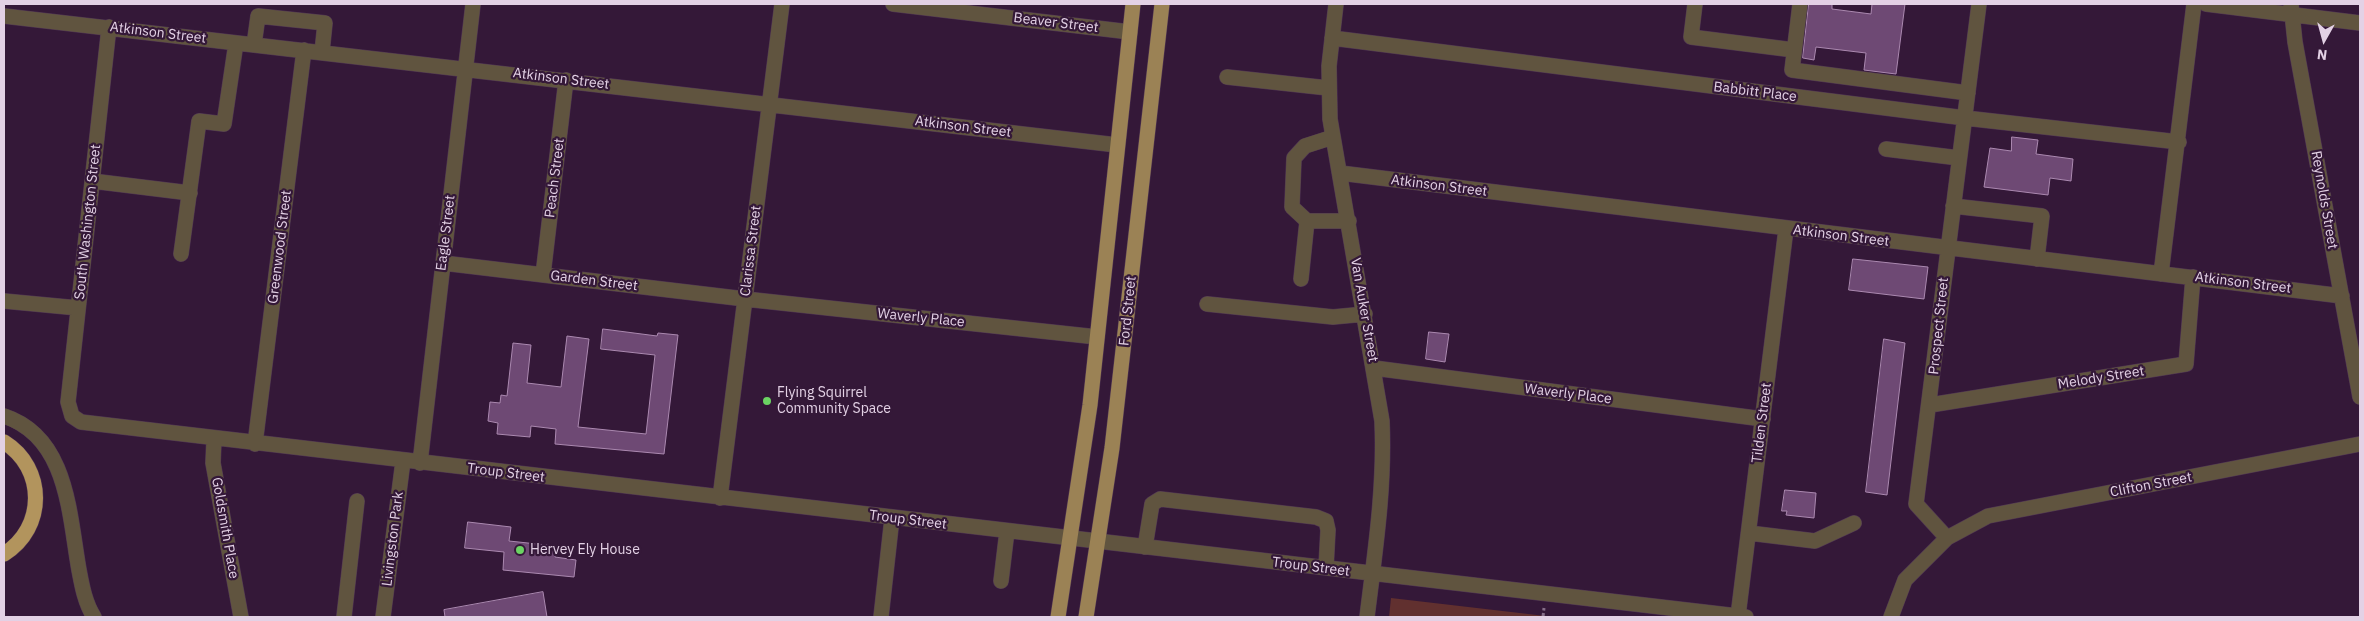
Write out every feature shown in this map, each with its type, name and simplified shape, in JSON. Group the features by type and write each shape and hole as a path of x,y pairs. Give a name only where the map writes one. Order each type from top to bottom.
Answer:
{"highway":[{"path":"4,442 14,449 28,465 33,478 36,499 34,513 26,533 16,545 4,554"}],"main road":[{"name":"Ford Street","path":"1058,617 1086,433 1133,4"},
{"name":"Ford Street","path":"1086,617 1114,432 1162,4"}],"street":[{"name":"Eagle Street","path":"420,463 473,4"},
{"name":"Clarissa Street","path":"720,498 782,4"},
{"name":"Beaver Street","path":"893,4 1130,32"},
{"name":"Van Auker Street","path":"1336,4 1328,88 1333,138 1349,221 1382,421 1383,452 1367,617"},
{"path":"1695,4 1691,36 1794,50"},
{"path":"1800,4 1792,70 1968,93"},
{"name":"Prospect Street","path":"1947,538 1916,504 1930,405 1947,249 1979,4"},
{"path":"2161,274 2179,142 2194,4"},
{"path":"2206,4 2291,9 2360,23"},
{"name":"Reynolds Street","path":"2291,9 2360,397"},
{"name":"Atkinson Street","path":"4,16 769,103 1117,145"},
{"path":"254,45 258,16 268,17 325,23 322,52"},
{"name":"South Washington Street","path":"72,416 68,402 109,27"},
{"name":"Babbitt Place","path":"1332,38 1965,118 2179,142"},
{"path":"181,254 199,121 224,124 236,43"},
{"name":"Greenwood Street","path":"255,444 304,50"},
{"path":"1227,77 1328,88"},
{"name":"Peach Street","path":"543,275 566,80"},
{"path":"1333,138 1305,146 1294,158 1292,208 1307,221 1349,221"},
{"path":"1886,150 1959,158"},
{"name":"Atkinson Street","path":"1340,173 2342,296"},
{"path":"92,181 190,193"},
{"path":"1953,206 2042,216 2037,259"},
{"path":"1301,280 1307,221"},
{"name":"Tilden Street","path":"1742,617 1749,533 1786,229"},
{"name":"Garden Street","path":"443,263 745,299"},
{"name":"Melody Street","path":"1930,405 2186,364 2193,277"},
{"name":"Waverly Place","path":"745,299 1097,337"},
{"path":"4,301 78,308"},
{"path":"1207,304 1332,317 1364,314"},
{"name":"Waverly Place","path":"1374,368 1763,419"},
{"path":"4,416 15,420 32,432 51,453 61,477 84,594 94,617"},
{"name":"Troup Street","path":"72,416 87,424 1742,617"},
{"name":"Goldsmith Place","path":"214,439 213,463 241,617"},
{"name":"Clifton Street","path":"1947,538 1988,516 2360,444"},
{"name":"Livingston Park","path":"383,617 403,461"},
{"path":"1146,547 1152,504 1160,499 1316,517 1326,521 1328,530 1326,568"},
{"path":"344,617 358,501"},
{"path":"881,617 892,518"},
{"path":"1749,533 1815,541 1854,523"},
{"path":"1001,581 1007,531"},
{"path":"1891,617 1905,580 1947,538"}],"shaded area":[{"path":"1391,598 1554,617 1389,617"}],"building":[{"path":"1809,4 1832,4 1832,9 1871,14 1872,4 1905,4 1896,74 1864,70 1866,53 1816,47 1814,60 1803,58"},
{"path":"2012,137 2038,140 2036,154 2073,159 2071,181 2050,178 2048,195 1984,187 1990,148 2011,151"},
{"path":"1853,259 1928,267 1924,299 1849,290"},
{"path":"603,329 657,336 658,333 678,335 664,454 555,444 556,429 531,426 530,437 497,434 498,423 488,421 490,402 500,403 501,395 507,396 513,343 531,345 527,383 561,387 567,336 589,339 578,427 646,434 655,355 601,349"},
{"path":"1429,332 1449,334 1445,362 1426,359"},
{"path":"1884,339 1905,343 1887,495 1866,492"},
{"path":"1785,490 1816,493 1814,518 1786,515 1787,511 1782,511"},
{"name":"Hervey Ely House","path":"468,522 511,527 509,541 556,546 555,557 576,560 574,577 503,570 504,552 465,548"},
{"path":"543,592 547,617 445,617 444,610"}],"place":[{"name":"Flying Squirrel Community Space","path":"767,401"},
{"name":"Hervey Ely House","path":"520,550"}]}
